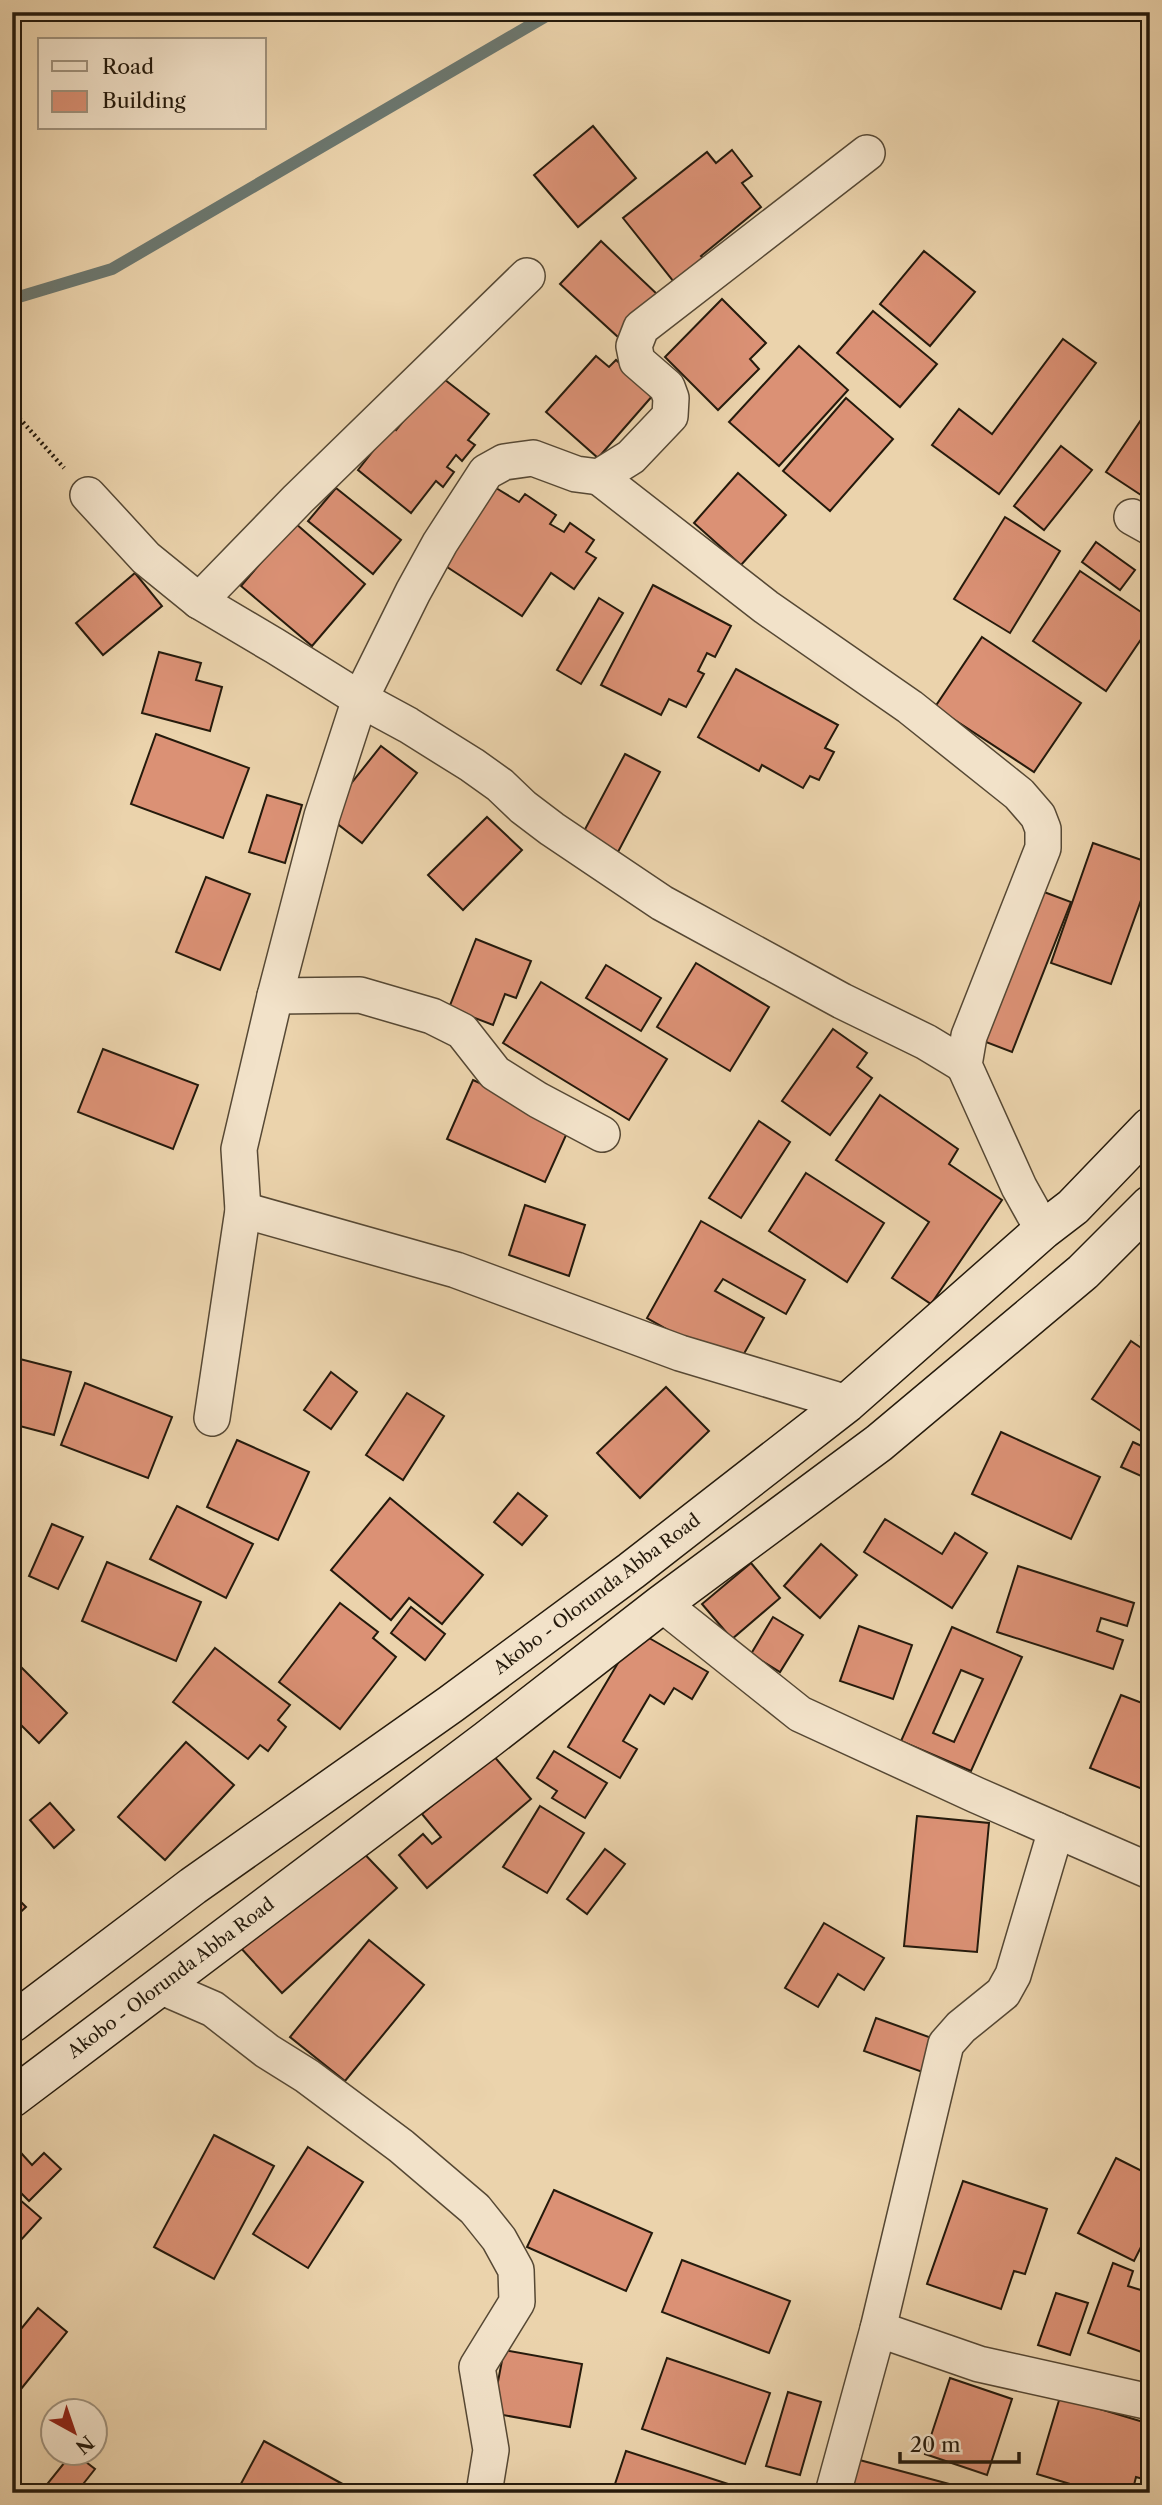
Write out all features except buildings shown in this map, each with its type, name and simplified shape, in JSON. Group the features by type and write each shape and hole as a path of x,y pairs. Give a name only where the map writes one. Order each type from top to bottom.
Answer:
{"main road":[{"name":"Akobo - Olorunda Abba Road","path":"12,2023 193,1886 440,1712 620,1579 847,1403 1073,1207 1150,1127"},
{"name":"Akobo - Olorunda Abba Road","path":"12,2098 487,1740 662,1604 879,1443 1083,1272 1150,1205"}],"street":[{"path":"599,477 631,457 670,416 671,398 667,387 637,361 635,346 641,328 867,153"},
{"path":"198,601 298,499 527,276"},
{"path":"212,1418 243,1210 239,1149 322,816 360,699 413,592 440,543 486,472 505,462 533,458 576,474 599,477 766,607 910,707 1019,794 1038,816 1043,829 1043,848 969,1036 964,1065 1019,1187 1044,1230"},
{"path":"88,495 146,558 198,601 472,765 552,829 662,903 842,1001 926,1042 964,1065"},
{"path":"275,996 360,995 432,1016 462,1031 495,1073 538,1100 602,1134"},
{"path":"243,1210 456,1270 680,1353 847,1403"},
{"path":"662,1604 800,1714 1150,1871"},
{"path":"833,2493 878,2329 946,2044 961,2027 1003,1993 1013,1975 1056,1830"},
{"path":"160,1986 213,2009 267,2051 307,2076 380,2131 475,2209 499,2239 516,2270 517,2302 477,2367 491,2450 484,2493"},
{"path":"878,2329 979,2364 1150,2402"}],"path":[{"path":"12,410 88,495"}],"waterway":[{"path":"12,299 112,269 553,12"}]}
